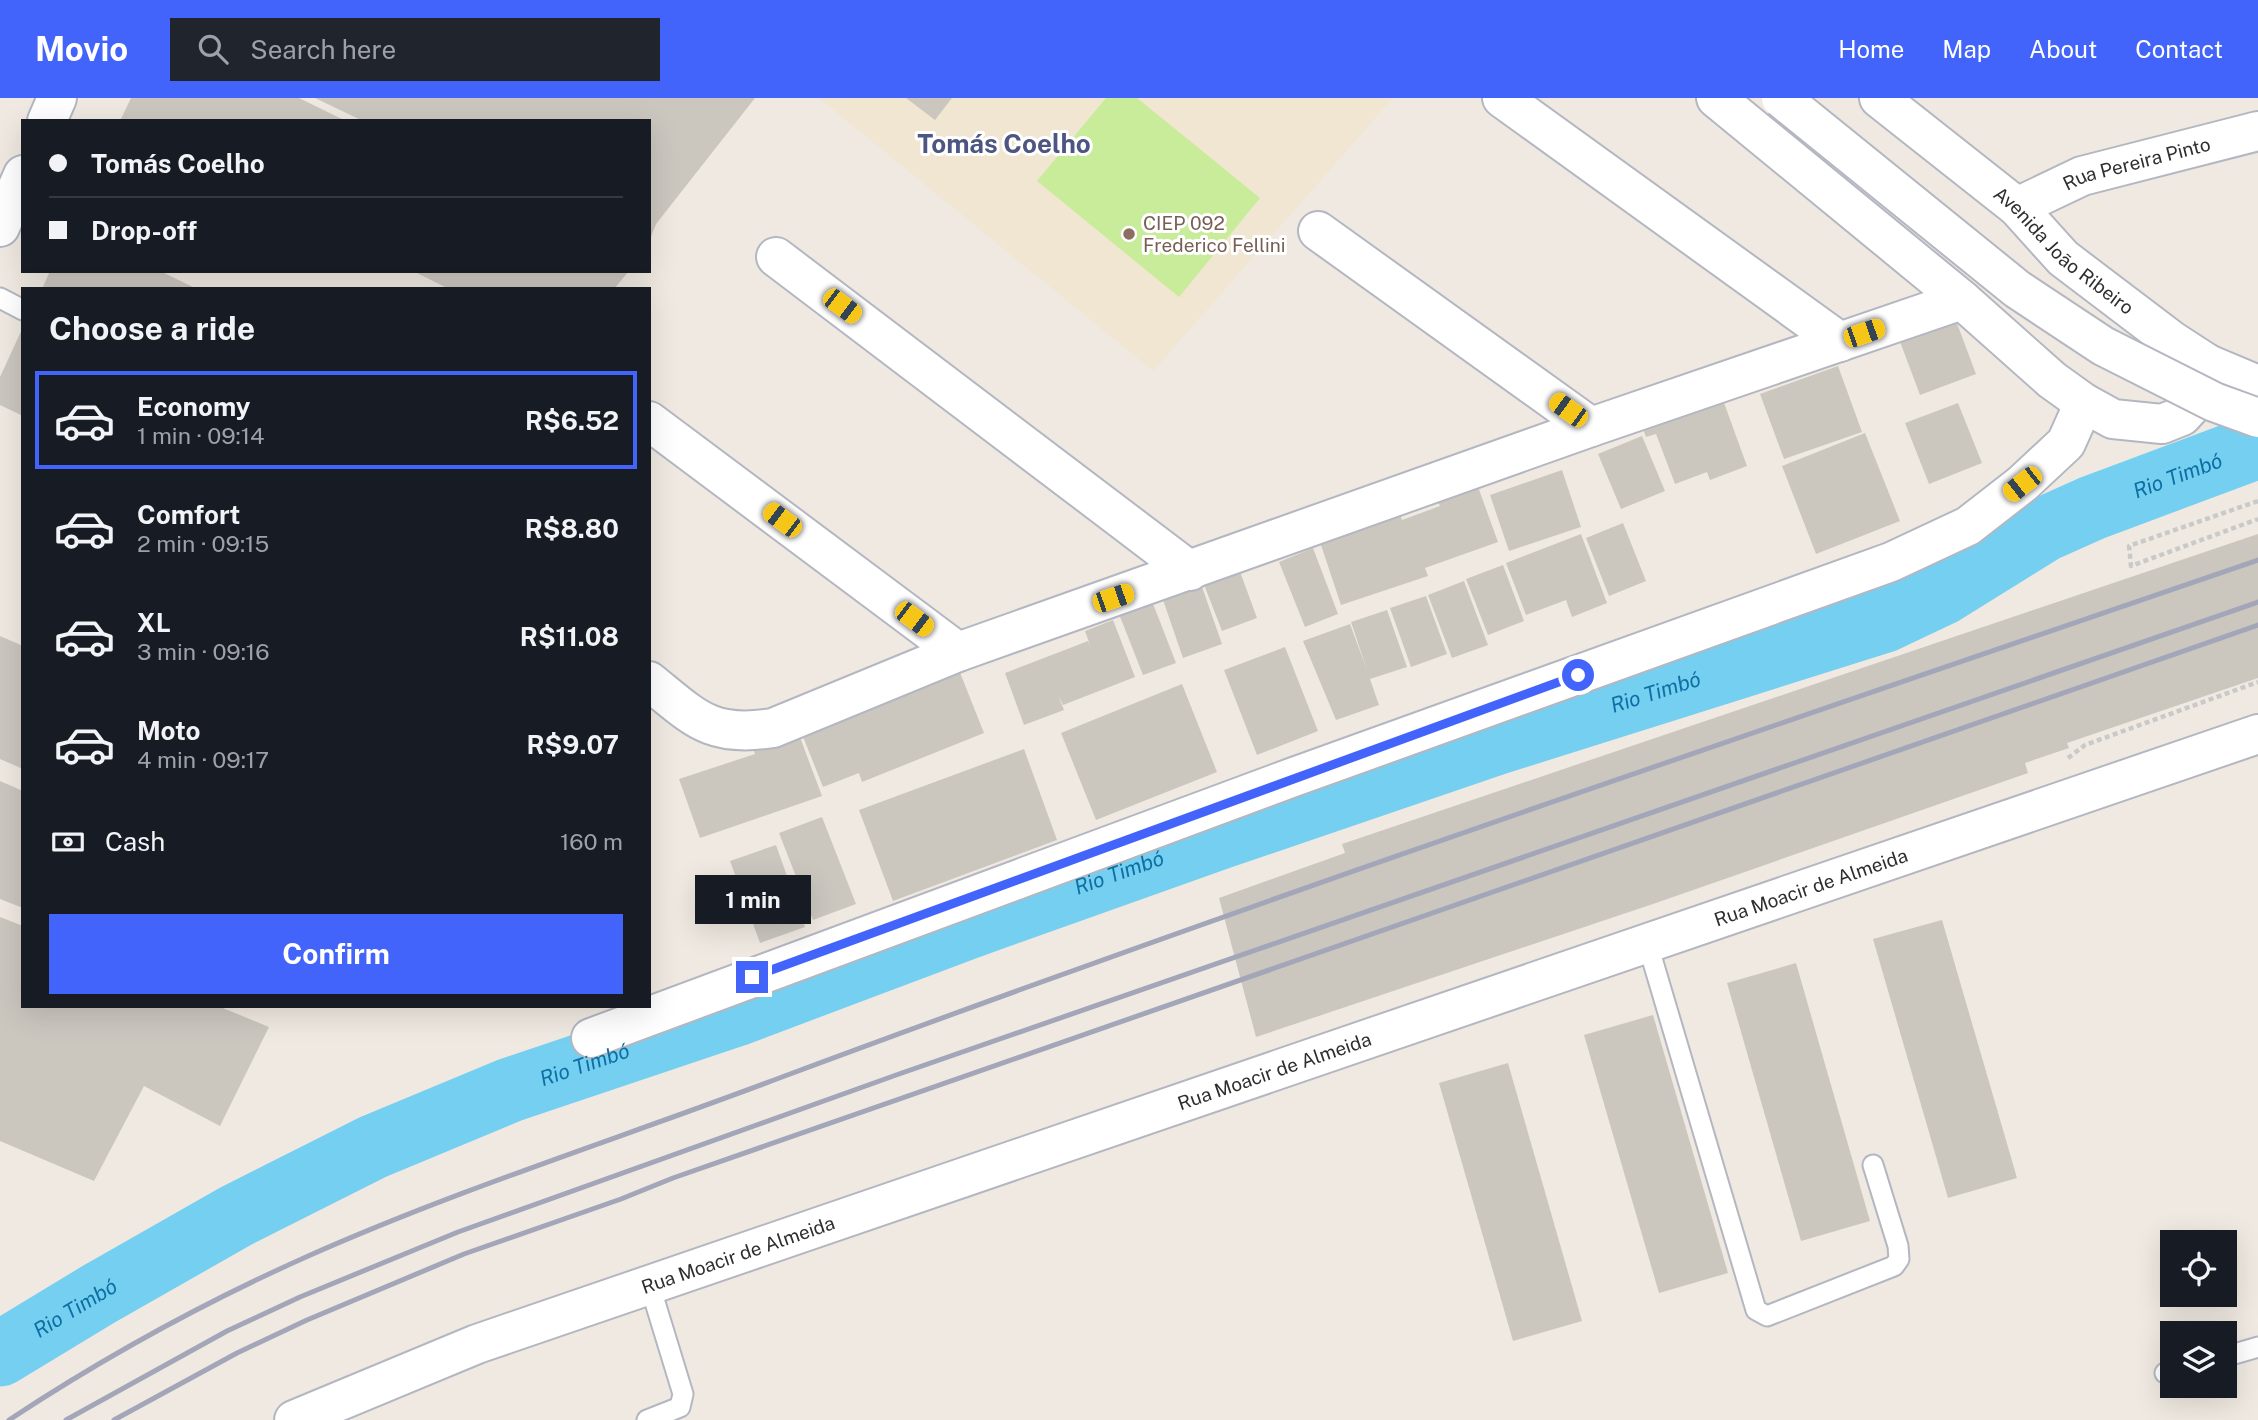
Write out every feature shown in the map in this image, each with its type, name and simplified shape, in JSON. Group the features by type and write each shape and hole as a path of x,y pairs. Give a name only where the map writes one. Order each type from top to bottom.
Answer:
{"street":[{"path":"48,119 57,98"},
{"path":"1502,98 1840,342"},
{"path":"1716,98 1962,300 2052,380 2084,403 2113,419 2162,424 2182,416 2202,389 2208,364"},
{"path":"1781,98 2017,289 2103,346 2214,402 2258,418"},
{"name":"Avenida João Ribeiro","path":"1879,98 2017,207 2063,258 2171,340 2208,364 2258,385"},
{"name":"Rua Pereira Pinto","path":"2017,207 2082,176 2258,131"},
{"path":"0,226 21,180"},
{"path":"1318,231 1591,426"},
{"path":"776,257 1190,571"},
{"path":"651,683 692,715 720,730 746,733 773,729 958,652 1591,426 1962,300"},
{"path":"592,1038 1023,876 1891,562 1968,526 2022,484 2066,443 2084,403"},
{"path":"651,422 958,652"},
{"name":"Rua Moacir de Almeida","path":"302,1418 477,1344 2258,734"}],"lane":[{"path":"0,298 21,309"},
{"path":"1648,945 1756,1310 1767,1315 1894,1266 1899,1259 1898,1246 1873,1165"},
{"path":"647,1420 680,1407 683,1394 650,1286"},
{"path":"2237,1353 2258,1347"}],"path":[{"path":"2258,501 2129,546 2131,566 2258,519"},
{"path":"2061,802 2049,771 2085,746 2258,682"}],"shaded area":[{"name":"CIEP 092 Frederico Fellini","path":"819,98 1393,98 1153,371"}],"green space":[{"path":"1106,98 1137,98 1260,198 1179,297 1037,181"}],"building":[{"path":"131,98 299,98 342,119 121,119"},
{"path":"315,98 755,98 656,224 651,237 651,119 359,119"},
{"path":"906,98 952,98 935,120"},
{"path":"49,273 164,273 193,287 43,287"},
{"path":"417,273 627,273 616,287 445,287"},
{"path":"1955,318 1976,374 1920,395 1899,339"},
{"path":"21,331 21,415 0,405 0,377"},
{"path":"1838,366 1862,432 1784,459 1760,394"},
{"path":"1719,389 1747,466 1710,480 1707,472 1675,484 1656,434 1646,437 1638,415"},
{"path":"1958,403 1982,463 1929,484 1905,423"},
{"path":"1865,433 1900,521 1816,554 1782,466"},
{"path":"1642,436 1665,491 1621,509 1598,454"},
{"path":"1562,470 1581,527 1509,551 1490,495"},
{"path":"1477,484 1498,542 1425,568 1428,576 1341,605 1315,527 1395,502 1402,520 1440,506 1437,499"},
{"path":"1623,523 1646,581 1609,596 1586,538"},
{"path":"1581,534 1607,603 1572,617 1566,600 1526,615 1506,563"},
{"path":"2258,534 2258,678 2067,743 2069,748 2025,763 2028,773 1653,904 1256,1037 1219,898 1345,853 1342,844"},
{"path":"1313,548 1338,614 1305,627 1279,562"},
{"path":"1503,565 1524,621 1488,635 1466,579"},
{"path":"1239,569 1257,618 1222,631 1203,582"},
{"path":"1464,581 1488,645 1452,658 1428,595"},
{"path":"1201,584 1222,644 1183,658 1162,597"},
{"path":"1426,596 1447,654 1411,667 1390,608"},
{"path":"1152,601 1176,663 1143,675 1119,614"},
{"path":"1387,610 1407,667 1370,679 1379,705 1336,720 1303,641 1350,624 1367,670 1351,622"},
{"path":"1113,620 1135,677 1063,705 1058,695 1064,710 1024,725 1005,673 1088,641 1091,648 1085,631"},
{"path":"0,636 21,645 21,768 0,759"},
{"path":"1285,647 1318,731 1257,755 1224,670"},
{"path":"955,660 984,733 862,782 859,773 823,787 800,729"},
{"path":"1182,684 1217,772 1096,820 1061,733"},
{"path":"798,732 822,796 700,838 679,779 755,754 753,749"},
{"path":"1024,749 1057,840 893,901 859,810"},
{"path":"0,781 21,790 21,907 0,899"},
{"path":"822,817 856,904 813,920 779,833"},
{"path":"776,845 805,927 760,943 730,861"},
{"path":"0,917 21,925 21,1008 223,1008 269,1027 220,1126 144,1086 94,1181 0,1141"},
{"path":"1942,920 2017,1178 1948,1198 1873,939"},
{"path":"1796,963 1870,1221 1801,1241 1727,983"},
{"path":"1653,1015 1728,1273 1659,1293 1584,1035"},
{"path":"1508,1063 1582,1321 1513,1341 1439,1083"}],"waterway":[{"name":"Rio Timbó","path":"0,1354 236,1216 373,1147 510,1090 736,1014 967,927 1220,837 1495,743 1885,620 1942,593 2045,529 2092,508 2258,446"}],"railway":[{"path":"9,1420 117,1353 192,1312 306,1257 424,1208 1150,943 2258,560"},
{"path":"66,1420 227,1331 300,1297 458,1232 899,1074 2258,602"},
{"path":"114,1420 237,1353 307,1320 464,1254 673,1178 2258,625"}],"place":[{"name":"CIEP 092 Frederico Fellini","path":"1129,234"}],"district":[{"name":"Tomás Coelho","path":"1004,144"}],"route":[{"path":"752,977 1578,675"}]}
